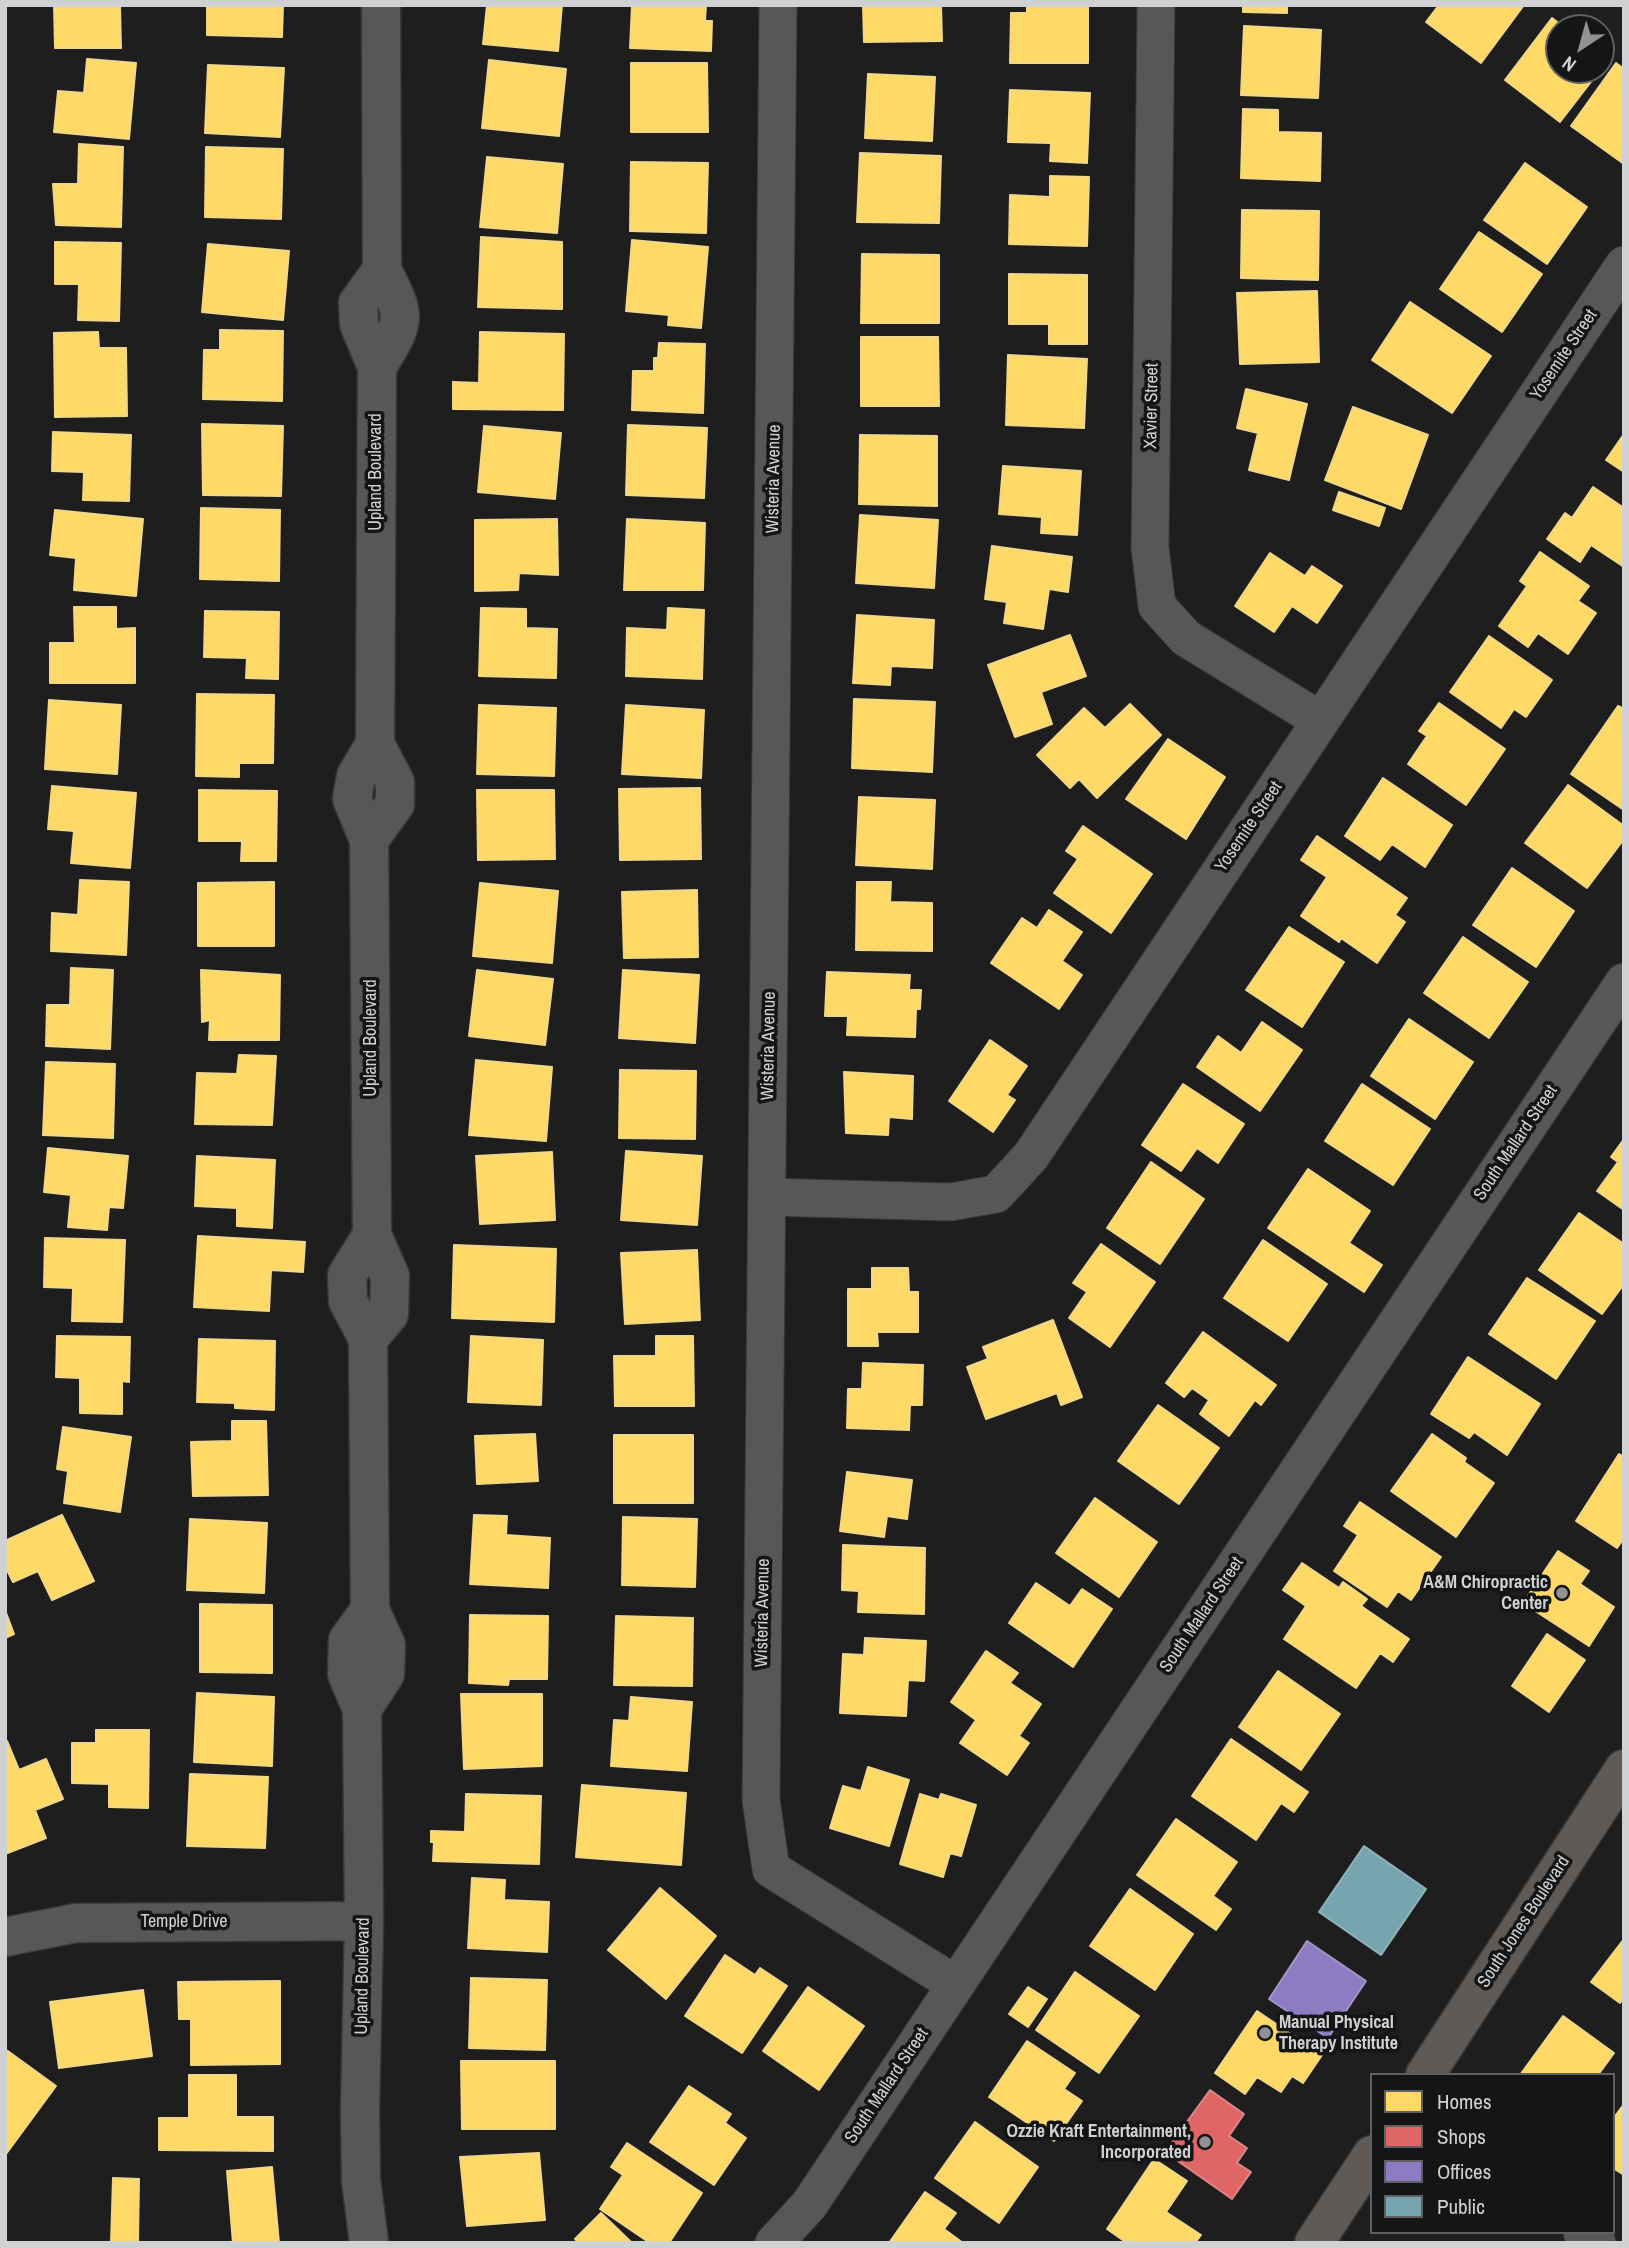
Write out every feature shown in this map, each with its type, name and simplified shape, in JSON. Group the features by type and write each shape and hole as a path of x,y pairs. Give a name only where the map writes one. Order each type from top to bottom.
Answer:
{"main road":[{"name":"South Jones Boulevard","path":"1426,2073 1621,1780"},
{"path":"1314,2243 1370,2158"}],"street":[{"name":"Upland Boulevard","path":"369,2243 361,2180 360,2125 364,1921 362,1710 385,1674 386,1645 370,1611 368,1339 389,1314 390,1276 372,1235 369,840 395,804 395,782 374,744 377,367 399,330 399,303 382,270 381,5"},
{"name":"Wisteria Avenue","path":"778,5 761,1800 771,1869 956,1984"},
{"name":"Xavier Street","path":"1156,5 1150,548 1157,606 1186,638 1320,720"},
{"name":"Yosemite Street","path":"768,1198 951,1202 996,1194 1031,1156 1624,265"},
{"name":"South Mallard Street","path":"774,2243 808,2205 1624,982"},
{"name":"Temple Drive","path":"5,1937 76,1923 364,1921"}],"building: Homes":[{"path":"54,5 120,5 121,48 55,48"},
{"path":"207,5 283,5 282,37 207,35"},
{"path":"487,5 562,5 558,51 483,44"},
{"path":"632,5 706,5 705,21 712,21 711,51 630,48"},
{"path":"863,5 941,5 942,41 864,42"},
{"path":"1027,5 1088,5 1088,63 1010,63 1011,13 1027,13"},
{"path":"1243,5 1287,5 1287,13 1243,12"},
{"path":"1439,5 1524,5 1481,63 1426,22"},
{"path":"1244,26 1321,30 1318,98 1241,95"},
{"path":"1545,27 1545,84 1589,84 1560,122 1505,80"},
{"path":"87,59 136,63 129,139 54,132 58,91 84,93"},
{"path":"489,60 566,69 559,136 482,128"},
{"path":"631,63 707,63 708,132 631,132"},
{"path":"1615,64 1624,69 1624,164 1571,126 1601,84 1615,84"},
{"path":"208,65 284,68 280,137 205,133"},
{"path":"868,74 935,77 932,141 865,138"},
{"path":"1010,90 1090,93 1087,163 1050,161 1051,143 1008,142"},
{"path":"1243,109 1278,110 1278,132 1321,133 1320,181 1241,178"},
{"path":"79,144 123,147 121,227 56,225 53,184 78,184"},
{"path":"206,147 283,149 281,219 205,217"},
{"path":"860,153 941,156 939,223 857,222"},
{"path":"487,157 563,164 557,233 480,227"},
{"path":"631,162 708,163 706,233 630,231"},
{"path":"1525,163 1587,207 1547,264 1484,220"},
{"path":"1050,176 1089,177 1087,246 1009,244 1010,195 1050,197"},
{"path":"1242,210 1319,211 1318,280 1241,278"},
{"path":"1479,232 1542,274 1502,332 1440,289"},
{"path":"481,237 562,242 562,309 478,307"},
{"path":"632,240 708,247 701,328 668,325 669,315 626,311"},
{"path":"55,242 121,243 119,321 78,320 79,284 55,284"},
{"path":"208,244 289,251 283,320 202,312"},
{"path":"862,254 939,255 939,323 861,323"},
{"path":"1009,274 1087,275 1087,344 1049,344 1049,324 1009,324"},
{"path":"1317,291 1319,362 1240,364 1237,293"},
{"path":"1410,302 1491,356 1452,413 1372,360"},
{"path":"220,330 283,331 282,401 203,399 204,350 220,350"},
{"path":"98,332 99,348 126,348 127,416 55,417 54,333"},
{"path":"480,332 564,334 563,410 453,409 453,382 479,383"},
{"path":"861,337 938,337 939,406 861,406"},
{"path":"659,343 705,344 703,413 632,410 633,371 654,371 654,358 658,358"},
{"path":"1008,355 1087,359 1084,428 1006,425"},
{"path":"1246,389 1307,404 1289,480 1249,470 1258,433 1237,428"},
{"path":"1353,407 1428,435 1401,509 1325,480"},
{"path":"202,424 283,426 281,496 203,495"},
{"path":"628,425 707,428 704,498 626,495"},
{"path":"484,426 561,433 555,499 478,492"},
{"path":"53,432 131,435 129,501 83,500 84,472 52,471"},
{"path":"1624,434 1624,472 1606,460"},
{"path":"860,435 937,436 937,506 859,504"},
{"path":"1003,466 1081,471 1077,535 1041,533 1042,517 999,514"},
{"path":"1593,487 1624,508 1624,567 1591,545 1580,562 1547,539 1565,513 1572,518"},
{"path":"1339,492 1385,508 1379,526 1333,510"},
{"path":"201,508 280,510 279,581 200,579"},
{"path":"55,510 143,519 136,596 74,590 76,558 50,555"},
{"path":"860,515 938,520 934,588 856,583"},
{"path":"557,519 558,575 519,573 518,590 475,591 475,520"},
{"path":"627,519 705,523 703,590 624,590"},
{"path":"992,546 1072,557 1068,592 1049,589 1043,629 1004,623 1007,602 985,599"},
{"path":"1540,552 1589,586 1578,601 1596,613 1568,654 1538,633 1528,647 1499,626 1527,586 1520,581"},
{"path":"1270,553 1305,576 1312,566 1342,586 1317,623 1292,606 1274,632 1235,606"},
{"path":"74,607 116,607 116,629 135,628 135,683 50,683 50,643 75,643"},
{"path":"481,608 526,609 526,628 557,629 556,678 479,676"},
{"path":"668,608 704,610 702,679 626,676 627,628 667,630"},
{"path":"205,611 279,612 278,679 246,678 247,658 204,657"},
{"path":"857,615 934,620 932,668 891,666 890,685 853,683"},
{"path":"1070,635 1086,676 1041,692 1052,724 1015,737 988,665"},
{"path":"1489,636 1552,680 1526,717 1514,709 1501,728 1450,692"},
{"path":"197,694 274,695 273,763 239,763 239,777 196,776"},
{"path":"854,699 935,702 932,772 852,768"},
{"path":"49,700 121,705 117,774 45,769"},
{"path":"1439,703 1505,749 1466,805 1408,764 1427,736 1419,731"},
{"path":"1130,704 1161,735 1097,798 1079,779 1070,788 1037,755 1084,708 1105,728"},
{"path":"479,705 556,708 554,776 477,774"},
{"path":"626,705 704,710 701,778 622,774"},
{"path":"1618,706 1624,709 1624,810 1571,774"},
{"path":"1168,739 1225,777 1186,839 1126,799"},
{"path":"1383,778 1452,825 1425,867 1392,844 1380,860 1345,836"},
{"path":"1568,785 1624,826 1624,839 1587,888 1525,843"},
{"path":"52,786 136,793 130,868 71,863 74,831 48,829"},
{"path":"700,788 701,859 620,860 619,789"},
{"path":"199,790 277,791 276,861 241,861 242,841 199,841"},
{"path":"477,790 554,790 555,859 478,860"},
{"path":"859,797 935,800 932,869 856,865"},
{"path":"1083,826 1152,874 1111,933 1054,893 1078,859 1066,851"},
{"path":"1317,836 1407,898 1395,915 1405,922 1377,963 1341,938 1339,942 1301,916 1327,877 1301,860"},
{"path":"1512,868 1574,911 1536,967 1473,925"},
{"path":"80,880 129,882 126,955 51,951 52,913 78,915"},
{"path":"274,882 274,946 198,946 198,883"},
{"path":"857,882 891,882 890,902 932,903 932,951 856,950"},
{"path":"480,883 558,891 552,963 473,956"},
{"path":"697,890 698,957 624,958 622,892"},
{"path":"1049,910 1082,932 1062,961 1082,975 1059,1009 991,963 1022,918 1037,928"},
{"path":"1289,927 1344,962 1302,1027 1246,990"},
{"path":"1463,937 1528,982 1489,1038 1424,993"},
{"path":"71,968 113,970 110,1049 46,1046 47,1005 70,1005"},
{"path":"201,970 280,975 279,1040 209,1040 210,1020 202,1022"},
{"path":"477,970 553,979 545,1045 469,1036"},
{"path":"623,970 699,975 695,1043 619,1038"},
{"path":"827,972 910,975 909,990 921,990 920,1009 916,1009 915,1037 847,1035 848,1016 825,1016"},
{"path":"1409,1019 1473,1062 1435,1119 1371,1076"},
{"path":"1262,1022 1302,1050 1260,1111 1197,1067 1218,1036 1241,1053"},
{"path":"990,1040 1027,1066 1007,1095 1015,1100 993,1132 949,1101"},
{"path":"239,1055 276,1056 272,1125 195,1124 197,1073 237,1074"},
{"path":"476,1060 552,1067 546,1141 469,1135"},
{"path":"46,1062 115,1064 113,1138 43,1135"},
{"path":"620,1070 696,1071 695,1139 619,1138"},
{"path":"844,1072 913,1076 912,1119 889,1117 888,1135 846,1133"},
{"path":"1183,1084 1244,1124 1218,1163 1197,1148 1181,1171 1142,1145"},
{"path":"1362,1084 1430,1129 1393,1185 1325,1141"},
{"path":"1624,1139 1624,1210 1597,1191 1618,1162 1611,1157"},
{"path":"48,1148 128,1156 123,1208 109,1207 107,1230 68,1227 71,1195 44,1192"},
{"path":"626,1151 702,1156 697,1225 621,1220"},
{"path":"552,1152 555,1220 480,1224 476,1156"},
{"path":"197,1156 275,1160 272,1228 237,1226 237,1208 195,1206"},
{"path":"1151,1162 1204,1199 1160,1264 1107,1228"},
{"path":"1308,1169 1370,1211 1349,1243 1382,1265 1364,1292 1268,1228"},
{"path":"1579,1213 1624,1244 1624,1284 1602,1314 1539,1270"},
{"path":"198,1236 305,1242 303,1272 271,1270 269,1311 194,1307"},
{"path":"45,1238 125,1240 122,1322 72,1321 73,1288 44,1287"},
{"path":"1263,1240 1327,1284 1288,1341 1224,1298"},
{"path":"1101,1244 1155,1282 1110,1347 1069,1318 1087,1292 1073,1283"},
{"path":"454,1245 556,1249 554,1322 452,1318"},
{"path":"697,1250 700,1320 625,1324 621,1253"},
{"path":"872,1268 908,1268 909,1292 918,1292 918,1332 877,1332 878,1346 848,1346 848,1289 872,1289"},
{"path":"1527,1278 1595,1321 1556,1379 1489,1334"},
{"path":"1053,1320 1082,1397 1061,1405 1057,1393 986,1419 967,1367 988,1359 983,1347"},
{"path":"1203,1332 1276,1385 1261,1405 1255,1400 1229,1436 1200,1414 1209,1400 1192,1388 1184,1397 1166,1383"},
{"path":"57,1336 130,1337 129,1382 122,1381 122,1414 80,1413 80,1378 56,1377"},
{"path":"471,1336 543,1340 541,1405 468,1402"},
{"path":"656,1336 693,1336 694,1406 615,1406 614,1356 656,1356"},
{"path":"199,1339 275,1341 274,1410 235,1408 235,1403 197,1402"},
{"path":"1468,1357 1540,1404 1507,1455 1474,1432 1469,1438 1431,1414"},
{"path":"863,1363 923,1365 922,1405 910,1405 909,1430 847,1428 848,1389 862,1389"},
{"path":"1158,1405 1219,1448 1179,1504 1118,1461"},
{"path":"232,1421 266,1421 268,1495 193,1496 191,1442 232,1441"},
{"path":"63,1427 131,1437 120,1512 64,1503 68,1471 57,1469"},
{"path":"535,1434 538,1481 477,1484 475,1436"},
{"path":"1432,1434 1466,1458 1464,1462 1494,1483 1456,1537 1391,1491"},
{"path":"614,1435 693,1435 693,1503 614,1503"},
{"path":"1619,1454 1624,1457 1624,1538 1617,1548 1576,1521"},
{"path":"847,1472 912,1480 907,1519 887,1516 884,1537 840,1531"},
{"path":"1095,1498 1157,1542 1119,1597 1056,1553"},
{"path":"1360,1502 1441,1557 1411,1600 1398,1591 1387,1607 1334,1571 1358,1535 1344,1526"},
{"path":"62,1515 94,1581 52,1600 38,1571 13,1582 5,1566 5,1541"},
{"path":"474,1515 507,1516 506,1535 550,1538 548,1588 470,1584"},
{"path":"623,1517 697,1519 695,1587 622,1585"},
{"path":"190,1519 267,1523 264,1593 187,1590"},
{"path":"843,1545 925,1548 924,1614 858,1612 859,1591 842,1590"},
{"name":"A&M Chiropractic Center","path":"1558,1551 1589,1571 1580,1584 1614,1607 1589,1646 1523,1603"},
{"path":"1302,1563 1339,1588 1343,1582 1367,1599 1361,1606 1409,1639 1393,1662 1380,1653 1356,1688 1284,1639 1306,1606 1283,1590"},
{"path":"1036,1583 1070,1606 1082,1589 1112,1609 1073,1667 1009,1623"},
{"path":"200,1604 272,1605 272,1673 200,1672"},
{"path":"5,1610 14,1634 5,1638"},
{"path":"470,1615 548,1616 547,1679 509,1679 508,1685 469,1683"},
{"path":"616,1616 693,1618 692,1686 614,1685"},
{"path":"1547,1634 1585,1660 1549,1712 1512,1686"},
{"path":"865,1638 926,1641 924,1681 908,1680 906,1716 840,1713 843,1654 864,1655"},
{"path":"986,1651 1018,1673 1010,1683 1041,1704 1019,1736 1029,1743 1007,1775 960,1743 976,1720 951,1702"},
{"path":"1278,1671 1340,1714 1301,1770 1239,1727"},
{"path":"197,1693 274,1697 272,1766 194,1762"},
{"path":"461,1694 542,1694 542,1766 464,1769"},
{"path":"631,1697 692,1702 687,1771 611,1766 614,1720 629,1721"},
{"path":"96,1730 149,1730 148,1808 109,1807 109,1784 72,1783 72,1743 96,1743"},
{"path":"1231,1739 1308,1792 1294,1812 1281,1803 1256,1840 1192,1796"},
{"path":"7,1741 19,1770 46,1759 63,1799 35,1810 46,1838 5,1854 5,1742"},
{"path":"868,1767 909,1780 889,1846 830,1828 843,1786 861,1791"},
{"path":"190,1774 268,1777 265,1848 187,1846"},
{"path":"582,1785 686,1793 681,1865 576,1857"},
{"path":"466,1794 541,1796 539,1864 433,1861 434,1842 431,1842 431,1831 465,1832"},
{"path":"920,1794 939,1800 941,1794 976,1805 961,1856 950,1853 943,1877 900,1864"},
{"path":"1176,1819 1237,1862 1213,1896 1231,1909 1216,1930 1137,1875"},
{"path":"472,1878 505,1880 504,1900 549,1902 547,1952 468,1948"},
{"path":"660,1888 716,1936 666,1999 608,1950"},
{"path":"1130,1889 1193,1934 1155,1990 1090,1946"},
{"path":"1624,1939 1624,1997 1620,2003 1591,1982"},
{"path":"725,1955 755,1975 760,1968 787,1986 742,2053 685,2016"},
{"path":"1075,1972 1139,2016 1099,2073 1036,2030"},
{"path":"471,1978 547,1980 545,2050 469,2048"},
{"path":"280,1981 280,2064 191,2065 191,2019 179,2019 178,1982"},
{"path":"808,1987 864,2026 819,2090 763,2051"},
{"path":"1028,1987 1047,1999 1028,2027 1009,2014"},
{"path":"143,1990 152,2056 59,2068 50,2002"},
{"name":"Manual Physical Therapy Institute","path":"1257,2011 1322,2055 1303,2083 1292,2076 1281,2092 1257,2077 1245,2094 1215,2073"},
{"path":"1563,2016 1614,2053 1599,2073 1521,2073"},
{"path":"1027,2041 1075,2073 1064,2089 1082,2101 1054,2141 989,2097"},
{"path":"5,2049 56,2086 6,2154 5,2153"},
{"path":"461,2061 555,2061 555,2129 462,2129"},
{"path":"189,2075 236,2075 236,2117 273,2117 273,2151 159,2150 159,2118 189,2118"},
{"path":"689,2086 731,2114 725,2123 746,2138 714,2185 650,2142"},
{"path":"1624,2104 1624,2175 1615,2169 1615,2116"},
{"path":"975,2122 1038,2167 999,2223 935,2178"},
{"path":"627,2143 702,2193 669,2243 650,2243 600,2209 623,2175 611,2167"},
{"path":"539,2153 545,2220 467,2226 460,2157"},
{"path":"1154,2159 1187,2181 1166,2212 1201,2235 1195,2243 1127,2243 1107,2229"},
{"path":"272,2167 279,2243 233,2243 227,2171"},
{"path":"113,2178 139,2179 138,2243 111,2243"},
{"path":"925,2192 956,2213 944,2229 963,2243 889,2243"},
{"path":"601,2213 632,2243 579,2243 575,2239"}],"building: Shops":[{"name":"Ozzie Kraft Entertainment, Incorporated","path":"1210,2090 1244,2114 1229,2136 1247,2148 1237,2163 1251,2172 1232,2199 1165,2152"}],"building: Offices":[{"path":"1307,1941 1366,1981 1328,2038 1269,1999"}],"building: Public":[{"path":"1364,1846 1426,1889 1381,1955 1319,1912"}],"place":[{"name":"A&M Chiropractic Center","path":"1562,1593"},
{"name":"Manual Physical Therapy Institute","path":"1265,2033"},
{"name":"Ozzie Kraft Entertainment, Incorporated","path":"1205,2142"}]}
